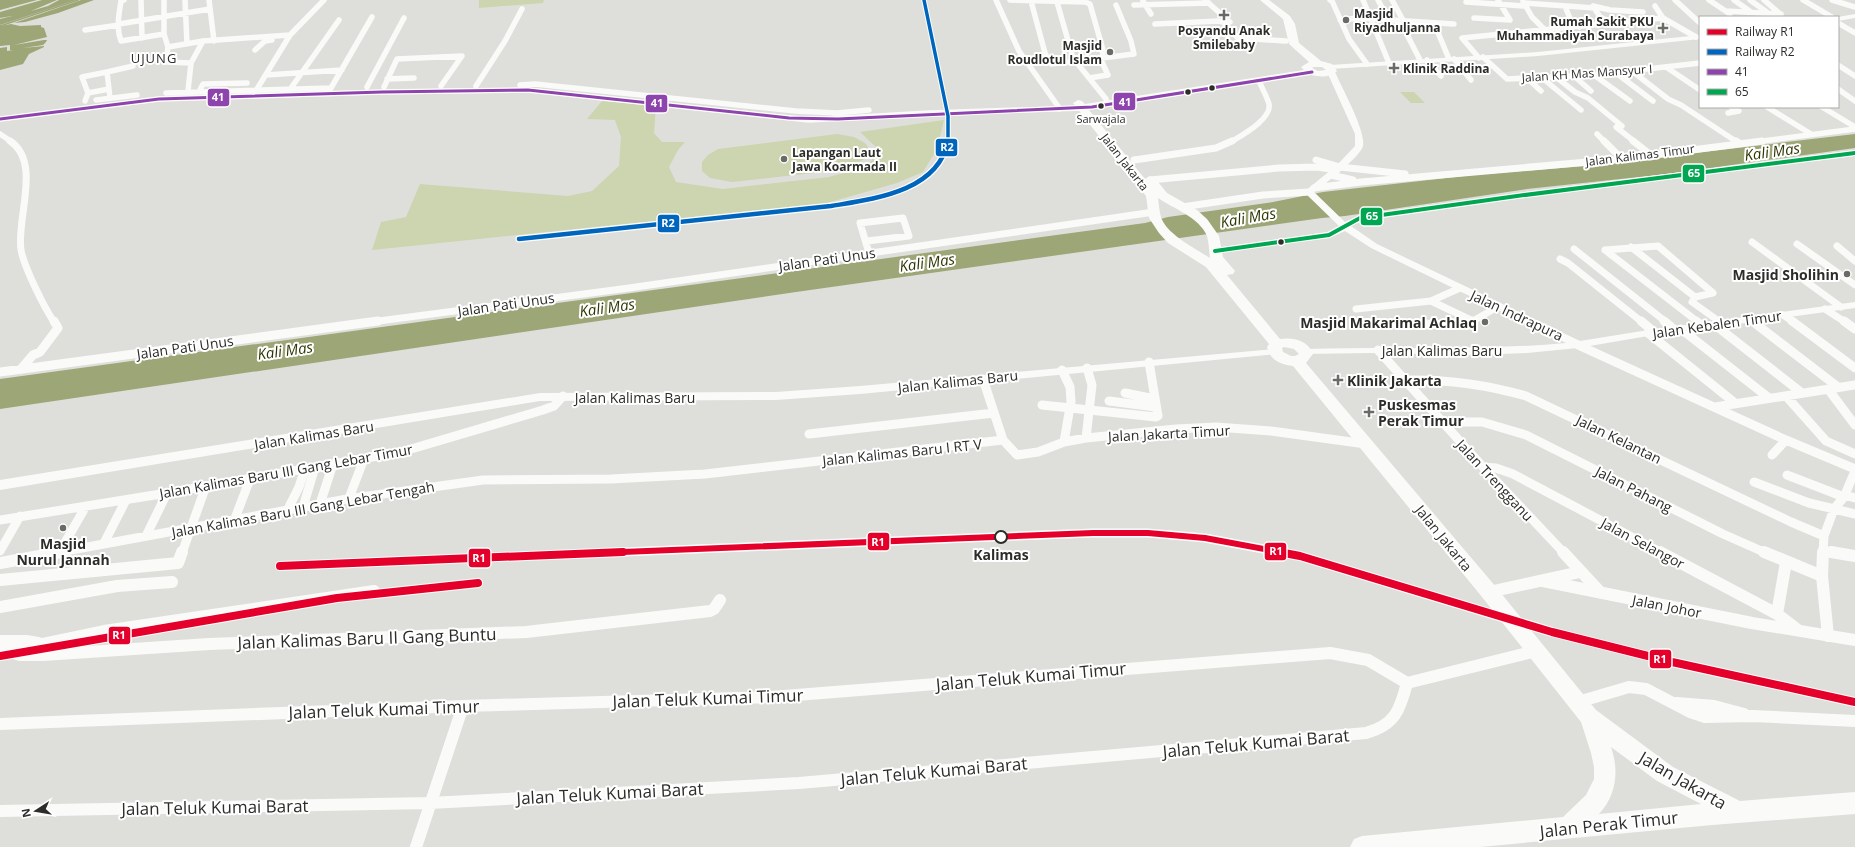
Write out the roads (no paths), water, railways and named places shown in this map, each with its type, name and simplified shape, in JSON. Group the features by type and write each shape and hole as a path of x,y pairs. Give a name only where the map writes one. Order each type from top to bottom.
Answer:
{"highway":[{"path":"1257,0 1280,18 1284,27 1286,41 1311,67"},
{"path":"1264,0 1287,18 1290,24 1294,44 1311,67"},
{"path":"1085,105 1106,99 1276,75 1311,67 1330,70"},
{"path":"1085,105 1260,81 1276,75"},
{"name":"Jalan Jakarta","path":"1085,105 1134,160 1163,196 1187,210 1213,236 1215,251 1218,259 1280,346"},
{"name":"Jalan Jakarta","path":"1085,105 1152,196 1154,215 1166,234 1178,244 1211,264 1280,346"},
{"path":"1280,346 1283,359 1301,357"},
{"name":"Jalan Jakarta","path":"1301,357 1355,443 1489,592 1583,710 1646,761 1665,774 1740,812"},
{"name":"Jalan Jakarta","path":"1566,829 1586,813 1596,802 1606,784 1604,759 1583,710"},
{"name":"Jalan Perak Timur","path":"1362,847 1740,812 1855,803"}],"street":[{"path":"124,0 120,1 119,38 121,41 164,34"},
{"path":"142,0 142,38"},
{"path":"164,0 164,34 168,47 166,62 191,63"},
{"path":"185,0 187,13 187,44"},
{"path":"209,0 214,40"},
{"path":"257,89 289,37 324,0"},
{"path":"996,0 1019,50 1058,106"},
{"path":"1010,0 1031,2 1086,2 1090,4 1103,50 1102,62 1108,74 1106,76 1089,78"},
{"path":"1330,0 1349,39 1367,64"},
{"path":"1363,0 1389,63"},
{"path":"1378,0 1386,15"},
{"path":"1392,0 1402,22 1424,60 1441,76"},
{"path":"1675,0 1699,22"},
{"path":"1709,0 1734,16"},
{"path":"1734,0 1752,13"},
{"path":"1750,0 1768,14"},
{"path":"1764,0 1783,16"},
{"path":"1803,0 1830,16"},
{"path":"1832,0 1843,2 1855,7"},
{"path":"1031,2 1045,53 1051,64 1076,61"},
{"path":"1057,2 1073,58 1106,99"},
{"path":"1134,5 1144,2 1170,4 1207,2 1247,38"},
{"path":"1144,2 1151,14"},
{"path":"1188,2 1197,11"},
{"path":"1466,2 1486,8 1509,20 1500,2"},
{"path":"1474,18 1486,8 1500,2 1595,8"},
{"path":"1796,2 1821,16"},
{"path":"1523,3 1532,17 1545,30"},
{"path":"1102,58 1134,54 1116,5"},
{"path":"1565,6 1571,21 1579,27"},
{"path":"1595,8 1593,6 1610,10 1643,12"},
{"path":"1655,6 1663,18 1697,38"},
{"path":"1595,8 1600,17 1612,23"},
{"path":"85,30 210,9"},
{"path":"476,86 505,41 522,9"},
{"path":"1726,11 1783,16"},
{"path":"331,88 372,18"},
{"path":"367,87 404,18"},
{"path":"1518,26 1526,32 1663,18"},
{"path":"1839,19 1853,18"},
{"path":"1340,20 1370,19 1454,24"},
{"path":"291,88 339,20"},
{"path":"1155,24 1219,21 1223,22 1238,38 1286,41"},
{"path":"1434,23 1451,59 1471,80"},
{"path":"1839,24 1855,33"},
{"name":"Jalan KH Mas Mansyur I","path":"1526,32 1462,38 1481,58 1507,79 1594,75 1699,63"},
{"path":"168,47 176,48 187,44 214,40 289,37"},
{"path":"255,50 265,41 289,37"},
{"path":"1187,210 1263,195 1311,192 1336,171 1357,150 1359,134 1330,70 1367,64 1538,54 1697,38"},
{"path":"188,91 191,63 203,42"},
{"path":"384,87 397,59 462,56 441,86"},
{"path":"85,101 88,93 82,77 133,66"},
{"path":"1839,66 1855,76"},
{"path":"1666,68 1699,89"},
{"path":"266,75 342,70"},
{"path":"1632,71 1644,78 1674,103 1682,105 1739,142"},
{"path":"107,72 110,98"},
{"path":"1616,73 1653,101"},
{"path":"1594,75 1630,101"},
{"path":"1574,76 1591,91"},
{"path":"1540,77 1581,110"},
{"path":"1556,77 1575,92 1588,98 1622,126 1616,127 1651,155"},
{"path":"387,79 414,78"},
{"path":"1527,78 1541,91"},
{"path":"1134,160 1209,150 1229,143 1251,129 1267,115 1269,105 1260,81"},
{"path":"235,90 240,83"},
{"path":"200,90 203,84 247,83"},
{"path":"0,114 110,98 200,90 535,84 837,116"},
{"path":"88,93 109,89"},
{"path":"0,119 164,99 382,92 528,90 789,118 876,116 1000,108 1085,105"},
{"path":"1839,91 1855,101"},
{"path":"1769,108 1811,134"},
{"path":"1824,108 1855,128"},
{"name":"Jalan Kalimas Timur","path":"1311,192 1361,182 1622,159 1739,142 1855,128"},
{"path":"0,134 8,137 21,150 27,168 21,248 45,310 58,328 40,352 40,355 32,367"},
{"path":"1596,134 1622,159"},
{"path":"1215,251 1329,235 1340,231 1350,222 1360,218 1456,204 1854,154"},
{"path":"1316,160 1336,171"},
{"path":"1150,180 1279,168 1317,167 1336,171"},
{"name":"Jalan Kalimas Timur","path":"1336,171 1424,176"},
{"name":"Jalan Kalimas Timur","path":"1336,171 1361,182"},
{"name":"Jalan Indrapura","path":"1311,192 1334,218 1374,246 1578,344 1786,440 1855,470"},
{"name":"Jalan Pati Unus","path":"0,372 629,288 869,253 1154,215"},
{"path":"867,241 910,236 903,218 860,223 867,241 869,253"},
{"path":"1752,242 1841,307"},
{"path":"1797,244 1855,285"},
{"path":"1631,247 1695,297 1713,294 1701,282 1657,246 1631,247 1605,250 1702,326"},
{"path":"1837,246 1855,261"},
{"path":"1574,249 1769,398"},
{"path":"1560,259 1568,263 1735,403"},
{"path":"1356,309 1431,301 1460,288"},
{"path":"1695,297 1692,302 1694,304 1802,393"},
{"path":"1431,301 1472,321"},
{"name":"Jalan Kebalen Timur","path":"1578,344 1855,305"},
{"path":"1365,323 1462,325 1467,324 1499,306"},
{"path":"1825,309 1855,330"},
{"path":"1783,315 1855,368"},
{"path":"1750,320 1838,388"},
{"name":"Jalan Kalimas Baru","path":"1301,357 1378,350 1476,352 1527,350 1578,344"},
{"name":"Jalan Kalimas Baru","path":"0,485 540,397 771,397 1149,362 1280,346"},
{"name":"Jalan Trengganu","path":"1378,350 1441,422 1580,572"},
{"path":"21,369 33,355 40,352"},
{"path":"1042,405 1155,417 1158,416 1149,362"},
{"path":"1086,368 1092,385 1086,438"},
{"path":"1062,370 1071,389 1070,408 1064,442"},
{"path":"983,378 1003,440"},
{"name":"Jalan Kelantan","path":"1403,380 1440,380 1466,383 1506,390 1532,398 1784,519 1824,536"},
{"path":"1715,407 1855,385"},
{"path":"1828,389 1855,425"},
{"path":"1125,393 1156,403"},
{"name":"Jalan Kalimas Baru III Gang Lebar Timur","path":"0,520 167,493 408,450 543,410 554,406 563,396"},
{"path":"1786,396 1826,441 1855,454"},
{"path":"1110,401 1156,403"},
{"path":"809,434 994,413"},
{"name":"Jalan Pahang","path":"1441,422 1482,422 1526,435 1656,501 1786,562 1822,576"},
{"name":"Jalan Jakarta Timur","path":"1003,440 1012,452 1022,456 1064,442 1086,438 1216,427 1271,431 1355,443"},
{"name":"Jalan Kalimas Baru I RT V","path":"800,463 1003,440"},
{"path":"1772,455 1786,440"},
{"path":"349,498 364,459"},
{"name":"Jalan Kalimas Baru III Gang Lebar Tengah","path":"0,563 59,553 104,543 234,521 349,498 483,480 611,479 705,474 800,463"},
{"path":"320,504 333,464"},
{"name":"Jalan Selangor","path":"1482,467 1496,468 1513,474 1777,614 1798,630"},
{"path":"303,507 310,468"},
{"path":"287,510 310,468"},
{"path":"1828,636 1822,576 1824,536 1834,509 1844,496 1855,470"},
{"path":"1787,475 1844,496 1855,498"},
{"path":"234,521 250,478"},
{"path":"1754,482 1809,503 1855,514"},
{"path":"0,580 177,563 206,486"},
{"path":"146,536 167,493"},
{"path":"104,543 126,500"},
{"path":"59,553 86,506"},
{"path":"0,551 20,516"},
{"path":"1824,551 1855,556"},
{"path":"1777,614 1786,562"},
{"path":"1489,592 1580,572 1601,593"},
{"name":"Jalan Johor","path":"1543,581 1752,622 1855,640"},
{"path":"0,607 117,586 172,582"},
{"path":"4,652 104,631 374,591"},
{"name":"Jalan Kalimas Baru II Gang Buntu","path":"4,652 20,655 43,655 209,644 526,632 710,611 714,609 720,600"},
{"path":"0,641 26,641 44,644"},
{"path":"1407,683 1536,651"},
{"name":"Jalan Teluk Kumai Timur","path":"0,724 463,706 771,697 1330,653 1368,660 1407,683"},
{"name":"Jalan Teluk Kumai Barat","path":"0,812 430,803 798,783 1366,733 1382,729 1394,719 1400,710 1407,683"},
{"path":"1583,710 1629,687 1637,686 1676,703 1690,712 1705,716 1753,716 1855,721"},
{"path":"416,847 463,706"}],"water":[{"path":"0,0 37,0 0,10"},
{"path":"42,0 57,0 31,11 48,6 59,0 76,0 0,25 0,19 12,16 0,18 0,12"},
{"path":"81,0 94,0 58,13 25,22 14,23"},
{"path":"11,24 20,26 41,25 41,27 44,28 47,37 14,45 47,40 43,45 23,48 44,46 29,54 23,64 0,70 0,48 7,47 7,51 13,50 10,50 10,45 0,46 0,26"},
{"name":"Kali Mas","path":"1855,134 1855,148 1667,174 1527,189 1345,216 796,292 0,409 0,379 1145,223 1168,217 1273,202 1323,192 1473,175 1623,163"}],"waterway":[{"path":"0,26 78,0"}],"rail line":[{"name":"R2","path":"519,239 831,206 889,194 929,175 938,166 945,154 949,132 947,110 924,0"},
{"name":"R1","path":"280,566 1093,533 1148,533 1205,538 1300,556 1552,632 1672,662 1855,702"},
{"name":"R1","path":"0,656 337,598 478,583"}],"place":[{"name":"Posyandu Anak Smilebaby","path":"1224,15"},
{"name":"Masjid Riyadhuljanna","path":"1346,20"},
{"name":"Rumah Sakit PKU Muhammadiyah Surabaya","path":"1663,28"},
{"name":"Masjid Roudlotul Islam","path":"1110,52"},
{"name":"Klinik Raddina","path":"1394,68"},
{"name":"Sarwajala","path":"1101,106"},
{"name":"Lapangan Laut Jawa Koarmada II","path":"784,159"},
{"name":"Masjid Sholihin","path":"1847,274"},
{"name":"Masjid Makarimal Achlaq","path":"1485,322"},
{"name":"Klinik Jakarta","path":"1338,380"},
{"name":"Puskesmas Perak Timur","path":"1369,412"},
{"name":"Masjid Nurul Jannah","path":"63,528"},
{"name":"Kalimas","path":"1001,537"}],"district":[{"name":"UJUNG","path":"154,58"}]}
